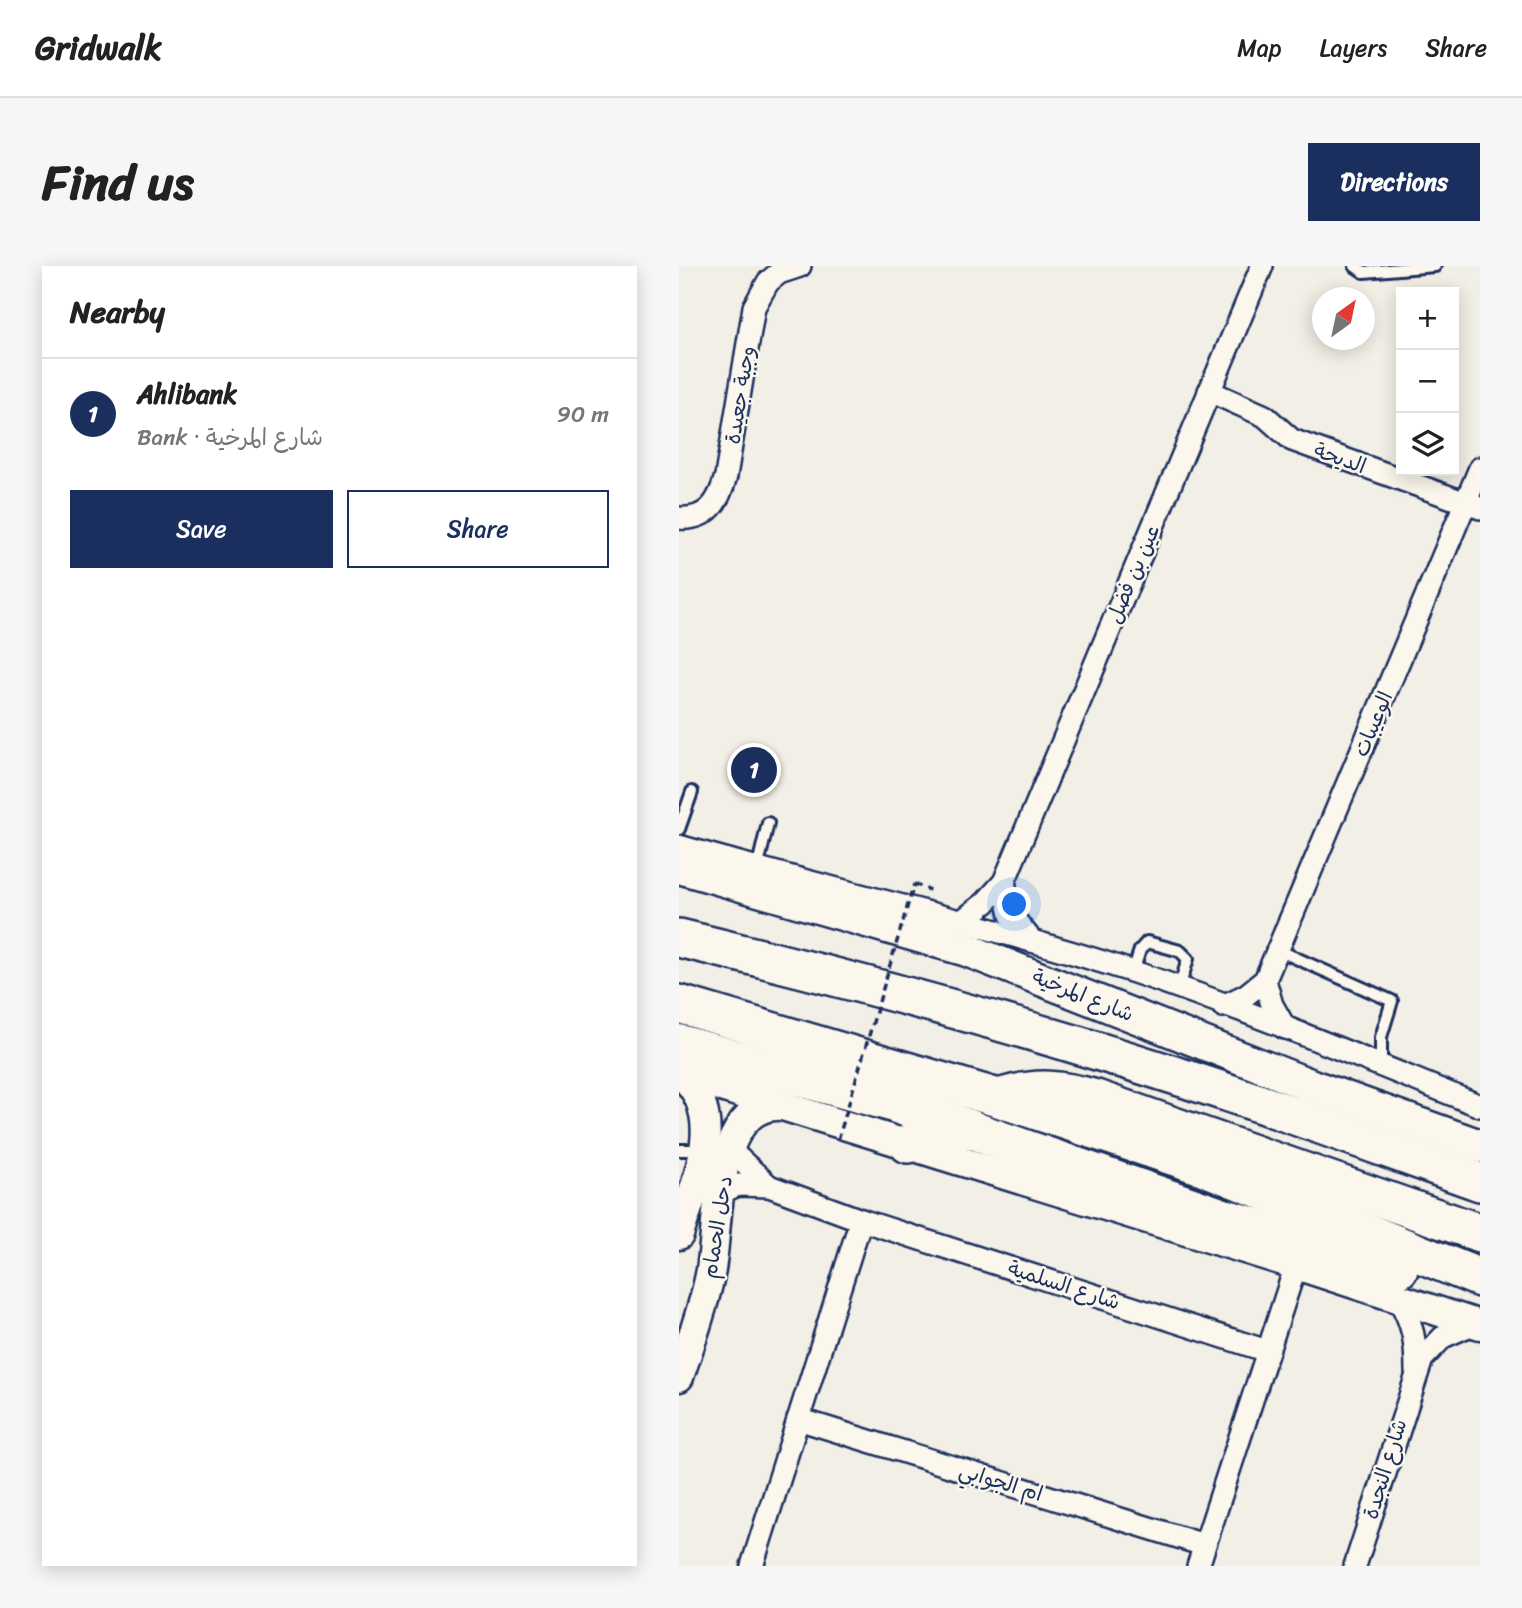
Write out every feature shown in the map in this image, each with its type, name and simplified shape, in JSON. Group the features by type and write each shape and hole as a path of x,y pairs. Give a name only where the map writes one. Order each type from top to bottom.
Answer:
{"highway":[{"path":"679,938 883,990 1090,1049 1235,1095 1480,1182"},
{"path":"679,1004 998,1098 1205,1167 1480,1278"},
{"path":"680,1065 891,1102 1153,1195 1349,1252 1478,1315"},
{"path":"998,1098 1039,1088 1074,1093 1480,1233"},
{"path":"908,1144 937,1130 972,1130"}],"main road":[{"name":"شارع المرخية","path":"679,867 967,950 1312,1086 1480,1146"}],"street":[{"name":"وجبة جعيدة","path":"679,518 700,516 718,501 726,477 754,307 768,282 779,273 800,266"},
{"name":"عين بن فضل","path":"963,920 985,903 1003,882 1262,266"},
{"name":"الديحة","path":"1209,391 1265,416 1292,440 1473,506"},
{"name":"الوعيبات","path":"1265,980 1473,506 1480,468"},
{"name":"شارع المرخية","path":"679,846 757,869 963,920 1133,972 1285,1028 1480,1106"},
{"path":"1003,882 1011,915 1032,941"},
{"path":"1223,1006 1246,996 1265,980 1272,1005 1285,1028"},
{"path":"680,1065 783,1106 1398,1298 1478,1315"},
{"name":"دحل الحمام","path":"679,1235 705,1150 705,1112 697,1092 680,1065"},
{"name":"دحل الحمام","path":"705,1150 739,1128 753,1112 763,1107 783,1106"},
{"name":"دحل الحمام","path":"679,1377 710,1277 719,1194 705,1150"},
{"name":"شارع السلمية","path":"705,1150 769,1186 861,1220 1266,1350"},
{"name":"شارع السلمية","path":"719,1194 738,1185 769,1186"},
{"path":"752,1566 861,1220"},
{"path":"1198,1566 1266,1350 1296,1265"},
{"name":"شارع النجدة","path":"1398,1298 1412,1322 1416,1343 1416,1373"},
{"name":"شارع النجدة","path":"1355,1566 1422,1359 1443,1337 1478,1315"},
{"name":"ام الجوابي","path":"797,1419 1204,1545"}],"lane":[{"path":"1355,266 1364,272 1435,266"},
{"path":"679,829 692,792"},
{"path":"757,869 768,823"},
{"path":"1133,972 1140,950 1147,942 1180,951 1188,959 1179,988"},
{"path":"1278,950 1392,1000 1381,1037 1381,1066"}],"path":[{"path":"838,1140 914,884"}],"place":[{"name":"Ahlibank","path":"754,770"}]}
